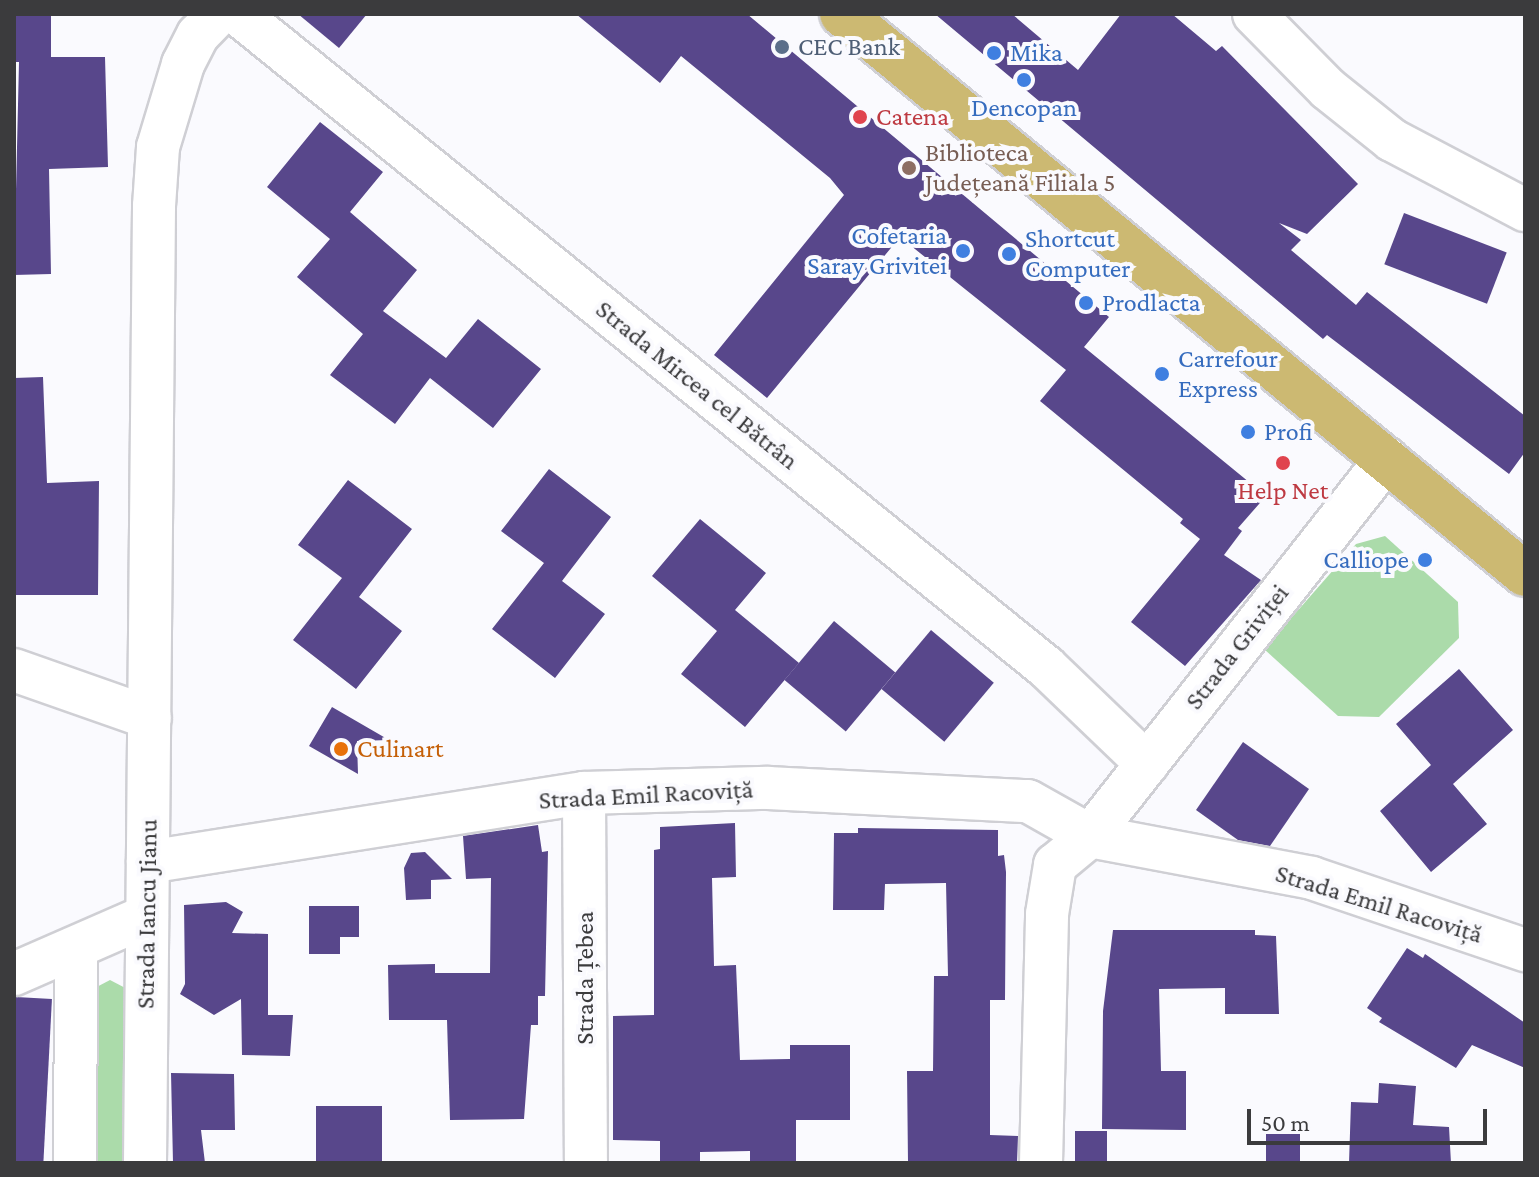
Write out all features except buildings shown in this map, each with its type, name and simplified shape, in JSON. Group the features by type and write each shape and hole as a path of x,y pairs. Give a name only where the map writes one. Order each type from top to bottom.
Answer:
{"main road":[{"path":"842,14 1525,574"}],"street":[{"name":"Strada Mircea cel Bătrân","path":"238,14 1046,667 1147,764"},
{"path":"1254,14 1328,89 1392,140 1525,210"},
{"name":"Strada Iancu Jianu","path":"145,1163 158,147 197,21"},
{"name":"Strada Griviței","path":"1090,836 1387,459"},
{"path":"14,670 150,718"},
{"name":"Strada Emil Racoviță","path":"148,862 584,793 768,788 1028,801 1090,836 1312,878 1525,950"},
{"name":"Strada Țebea","path":"584,793 586,1163"},
{"path":"1041,1163 1047,914 1055,865 1090,836"},
{"path":"14,974 147,916"},
{"path":"75,1163 76,948"}],"green space":[{"path":"1385,536 1458,602 1459,638 1379,717 1338,716 1264,649 1356,544"},
{"path":"110,980 133,992 136,1163 84,1163 91,990"}],"place":[{"name":"CEC Bank","path":"782,47"},
{"name":"Mika","path":"994,53"},
{"name":"Dencopan","path":"1024,80"},
{"name":"Catena","path":"860,117"},
{"name":"Biblioteca Județeană Filiala 5","path":"909,168"},
{"name":"Cofetaria Saray Grivitei","path":"963,251"},
{"name":"Shortcut Computer","path":"1009,254"},
{"name":"Prodlacta","path":"1086,303"},
{"name":"Carrefour Express","path":"1162,374"},
{"name":"Profi","path":"1248,432"},
{"name":"Help Net","path":"1283,463"},
{"name":"Calliope","path":"1425,560"},
{"name":"Culinart","path":"341,749"}]}
